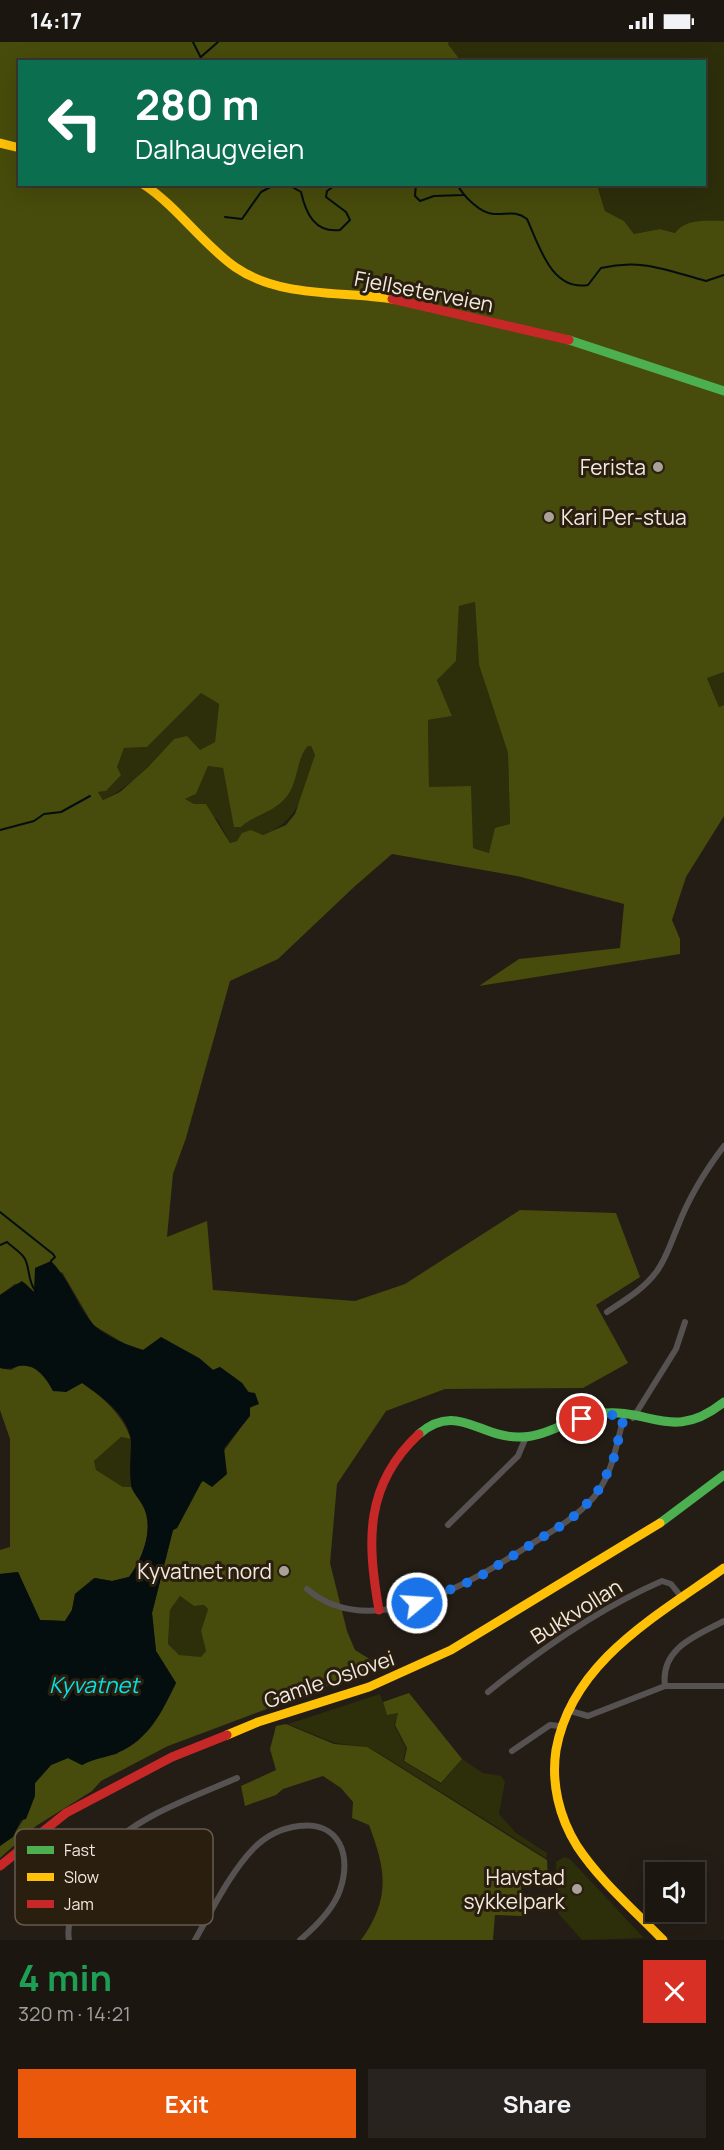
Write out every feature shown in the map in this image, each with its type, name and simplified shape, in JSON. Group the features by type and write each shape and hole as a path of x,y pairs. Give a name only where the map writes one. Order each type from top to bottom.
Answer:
{"street":[{"path":"0,142 18,147"},
{"name":"Fjellseterveien","path":"146,186 173,207 224,260 255,278 292,288 396,300 555,336 724,391"},
{"path":"607,1312 629,1298 656,1272 671,1248 678,1226 700,1179 724,1146"},
{"path":"307,1589 335,1605 379,1610 417,1603 476,1579 570,1520 595,1496 613,1461 628,1417 676,1349 685,1322"},
{"path":"379,1610 369,1544 370,1524 380,1488 405,1447 429,1427 446,1420 512,1437 526,1437 600,1413 651,1423 682,1424 696,1421 724,1402"},
{"path":"448,1525 518,1456 526,1437"},
{"name":"Gamle Oslovei","path":"46,1829 66,1813 172,1757 258,1722 411,1670 451,1650 673,1515 723,1478"},
{"path":"663,1940 588,1860 564,1821 557,1796 554,1770 560,1726 576,1690 605,1657 724,1568"},
{"name":"Bukkvollan","path":"488,1692 523,1664 632,1594 662,1581 671,1584 683,1599"},
{"path":"665,1686 666,1666 679,1645 724,1621"},
{"path":"566,1710 588,1716 665,1686 724,1686"},
{"path":"512,1751 550,1725 560,1726"},
{"path":"132,1829 179,1803 237,1778"},
{"path":"213,1910 254,1848 280,1831 314,1825 334,1834 343,1851 345,1871 340,1892 312,1930 300,1940"},
{"name":"Gamle Oslovei","path":"0,1866 15,1854"},
{"path":"69,1940 70,1925"},
{"path":"195,1940 204,1925"}],"shaded area":[{"path":"0,42 449,42 448,44 460,60 18,60 18,186 597,186 605,211 624,221 634,234 660,229 675,233 691,223 724,221 724,672 707,678 719,707 724,705 724,816 686,877 672,920 680,939 680,954 479,986 519,959 620,948 624,904 517,876 392,854 278,959 230,981 186,1138 173,1174 167,1237 207,1221 213,1290 355,1301 405,1284 520,1210 616,1213 640,1277 596,1305 628,1363 583,1388 445,1389 386,1411 337,1484 330,1563 347,1631 355,1650 381,1666 168,1746 101,1781 92,1791 33,1829 17,1829 29,1809 35,1783 51,1765 68,1758 82,1765 97,1757 117,1754 176,1683 156,1651 152,1613 173,1530 177,1528 201,1483 249,1416 250,1408 258,1404 242,1383 220,1367 213,1370 199,1358 143,1350 125,1344 93,1325 62,1272 34,1292 25,1283 15,1284 0,1295","holes":["475,602 479,665 508,753 510,824 495,828 489,853 473,848 471,786 429,787 428,720 452,716 437,680 456,661 459,606","201,693 219,704 215,742 200,750 187,736 174,739 120,792 103,800 98,792 106,791 121,775 117,767 124,748 147,747","308,746 311,746 315,755 295,814 286,825 263,835 251,830 242,833 237,841 230,843 206,804 194,804 185,799 196,794 208,766 223,768 234,827 241,827 278,805 288,795 299,763","180,1596 194,1606 204,1605 208,1609 201,1631 206,1651 201,1657 179,1655 168,1644 170,1610"]},
{"path":"449,42 724,42 724,221 692,222 676,233 660,229 634,234 624,221 605,211 597,186 706,186 706,60 460,60 448,44"},
{"path":"475,602 479,665 508,753 510,824 489,853 473,848 429,788 428,720 452,716 437,679 456,661 459,606"},
{"path":"724,672 724,705 719,707 707,677"},
{"path":"201,693 219,704 215,742 200,750 174,739 132,781 103,800 98,792 106,791 124,748 147,747"},
{"path":"308,746 311,746 315,755 304,792 292,814 274,830 230,843 218,820 185,799 196,794 208,766 223,768 241,827 278,805 288,795 294,783 301,756"},
{"path":"20,1365 33,1367 66,1392 82,1383 117,1414 131,1439 121,1437 94,1461 96,1470 123,1487 131,1487 148,1520 148,1534 143,1550 129,1577 112,1581 94,1578 75,1594 72,1610 65,1621 40,1620 18,1572 0,1574 0,1550 10,1547 10,1439 0,1410 0,1368 11,1370"},
{"path":"121,1437 131,1439 131,1487 123,1487 95,1470 94,1461"},
{"path":"180,1596 194,1606 204,1605 208,1609 201,1631 206,1651 201,1658 179,1656 168,1644 170,1610"},
{"path":"409,1693 462,1759 441,1783 404,1761 407,1748 395,1725 398,1713 387,1715 383,1702"},
{"path":"380,1694 387,1714 399,1713 394,1725 406,1748 403,1761 441,1784 462,1759 483,1773 501,1776 505,1782 499,1814 516,1833 547,1853 546,1858 379,1753 366,1747 335,1743 288,1724"},
{"path":"286,1724 334,1744 367,1747 379,1754 547,1860 548,1879 521,1882 522,1916 495,1915 493,1940 361,1940 377,1911 383,1884 382,1870 369,1825 352,1818 353,1802 341,1788 323,1776 283,1789 276,1795 245,1806 241,1786 276,1770 270,1749 276,1726"},
{"path":"15,1832 15,1845 0,1858 0,1846"},
{"name":"Havstad sykkelpark","path":"564,1857 570,1859 644,1938 582,1940 558,1913 556,1862"}],"water":[{"name":"Kyvatnet","path":"51,1261 63,1276 87,1317 109,1336 143,1350 161,1337 199,1358 213,1370 220,1367 242,1383 248,1392 255,1393 259,1404 250,1407 250,1416 224,1448 227,1474 212,1487 203,1481 201,1483 177,1528 173,1530 152,1613 156,1651 176,1683 160,1714 138,1741 117,1753 82,1765 68,1758 51,1765 35,1783 35,1796 26,1819 21,1820 13,1837 0,1846 0,1574 18,1572 40,1620 65,1621 72,1610 75,1594 95,1578 112,1581 129,1577 143,1552 147,1532 146,1513 131,1484 131,1442 126,1424 120,1415 98,1394 82,1383 66,1392 53,1391 44,1377 35,1369 25,1365 8,1369 0,1368 0,1295 22,1281 34,1292 35,1268"}],"waterway":[{"path":"193,42 202,60"},
{"path":"202,56 218,42"},
{"path":"225,217 242,219 261,192 272,186"},
{"path":"290,186 301,192 309,214 318,225 331,230 340,230 350,220 346,212 326,197 327,191 334,186"},
{"path":"416,186 415,196 420,201 434,196 463,195"},
{"path":"458,186 468,199 484,211 494,214 515,214 527,219 548,264 556,274 575,285 588,285 601,268 629,264 655,267 706,281 724,275"},
{"path":"0,830 34,821 44,814 61,812 90,796"},
{"path":"0,1212 53,1254 55,1257 51,1261"},
{"path":"0,1245 7,1242 24,1257 35,1290"}],"traffic: fast":[{"path":"569,340 724,391"},
{"path":"419,1434 432,1425 445,1421 456,1421 504,1436 518,1437 538,1434 597,1414 616,1413 674,1422 706,1414 724,1402"},
{"path":"660,1523 724,1475"}],"traffic: slow":[{"path":"0,143 18,148"},
{"path":"146,186 167,203 211,247 235,267 253,277 291,289 392,299"},
{"path":"227,1735 258,1722 369,1687 451,1650 660,1523"},
{"path":"663,1940 596,1871 577,1846 565,1823 558,1800 555,1775 556,1750 565,1719 580,1691 599,1666 646,1623 724,1568"}],"traffic: jam":[{"path":"392,299 569,340"},
{"path":"379,1610 372,1561 374,1516 379,1494 388,1473 401,1453 419,1434"},
{"path":"46,1829 66,1813 172,1757 227,1735"},
{"path":"0,1866 15,1854"}],"place":[{"name":"Ferista","path":"658,467"},
{"name":"Kari Per-stua","path":"549,517"},
{"name":"Kyvatnet nord","path":"284,1571"},
{"name":"Havstad sykkelpark","path":"577,1889"}],"route":[{"path":"417,1603 444,1594 476,1579 570,1520 595,1496 613,1461 624,1417 612,1413 600,1413 582,1419"}]}
